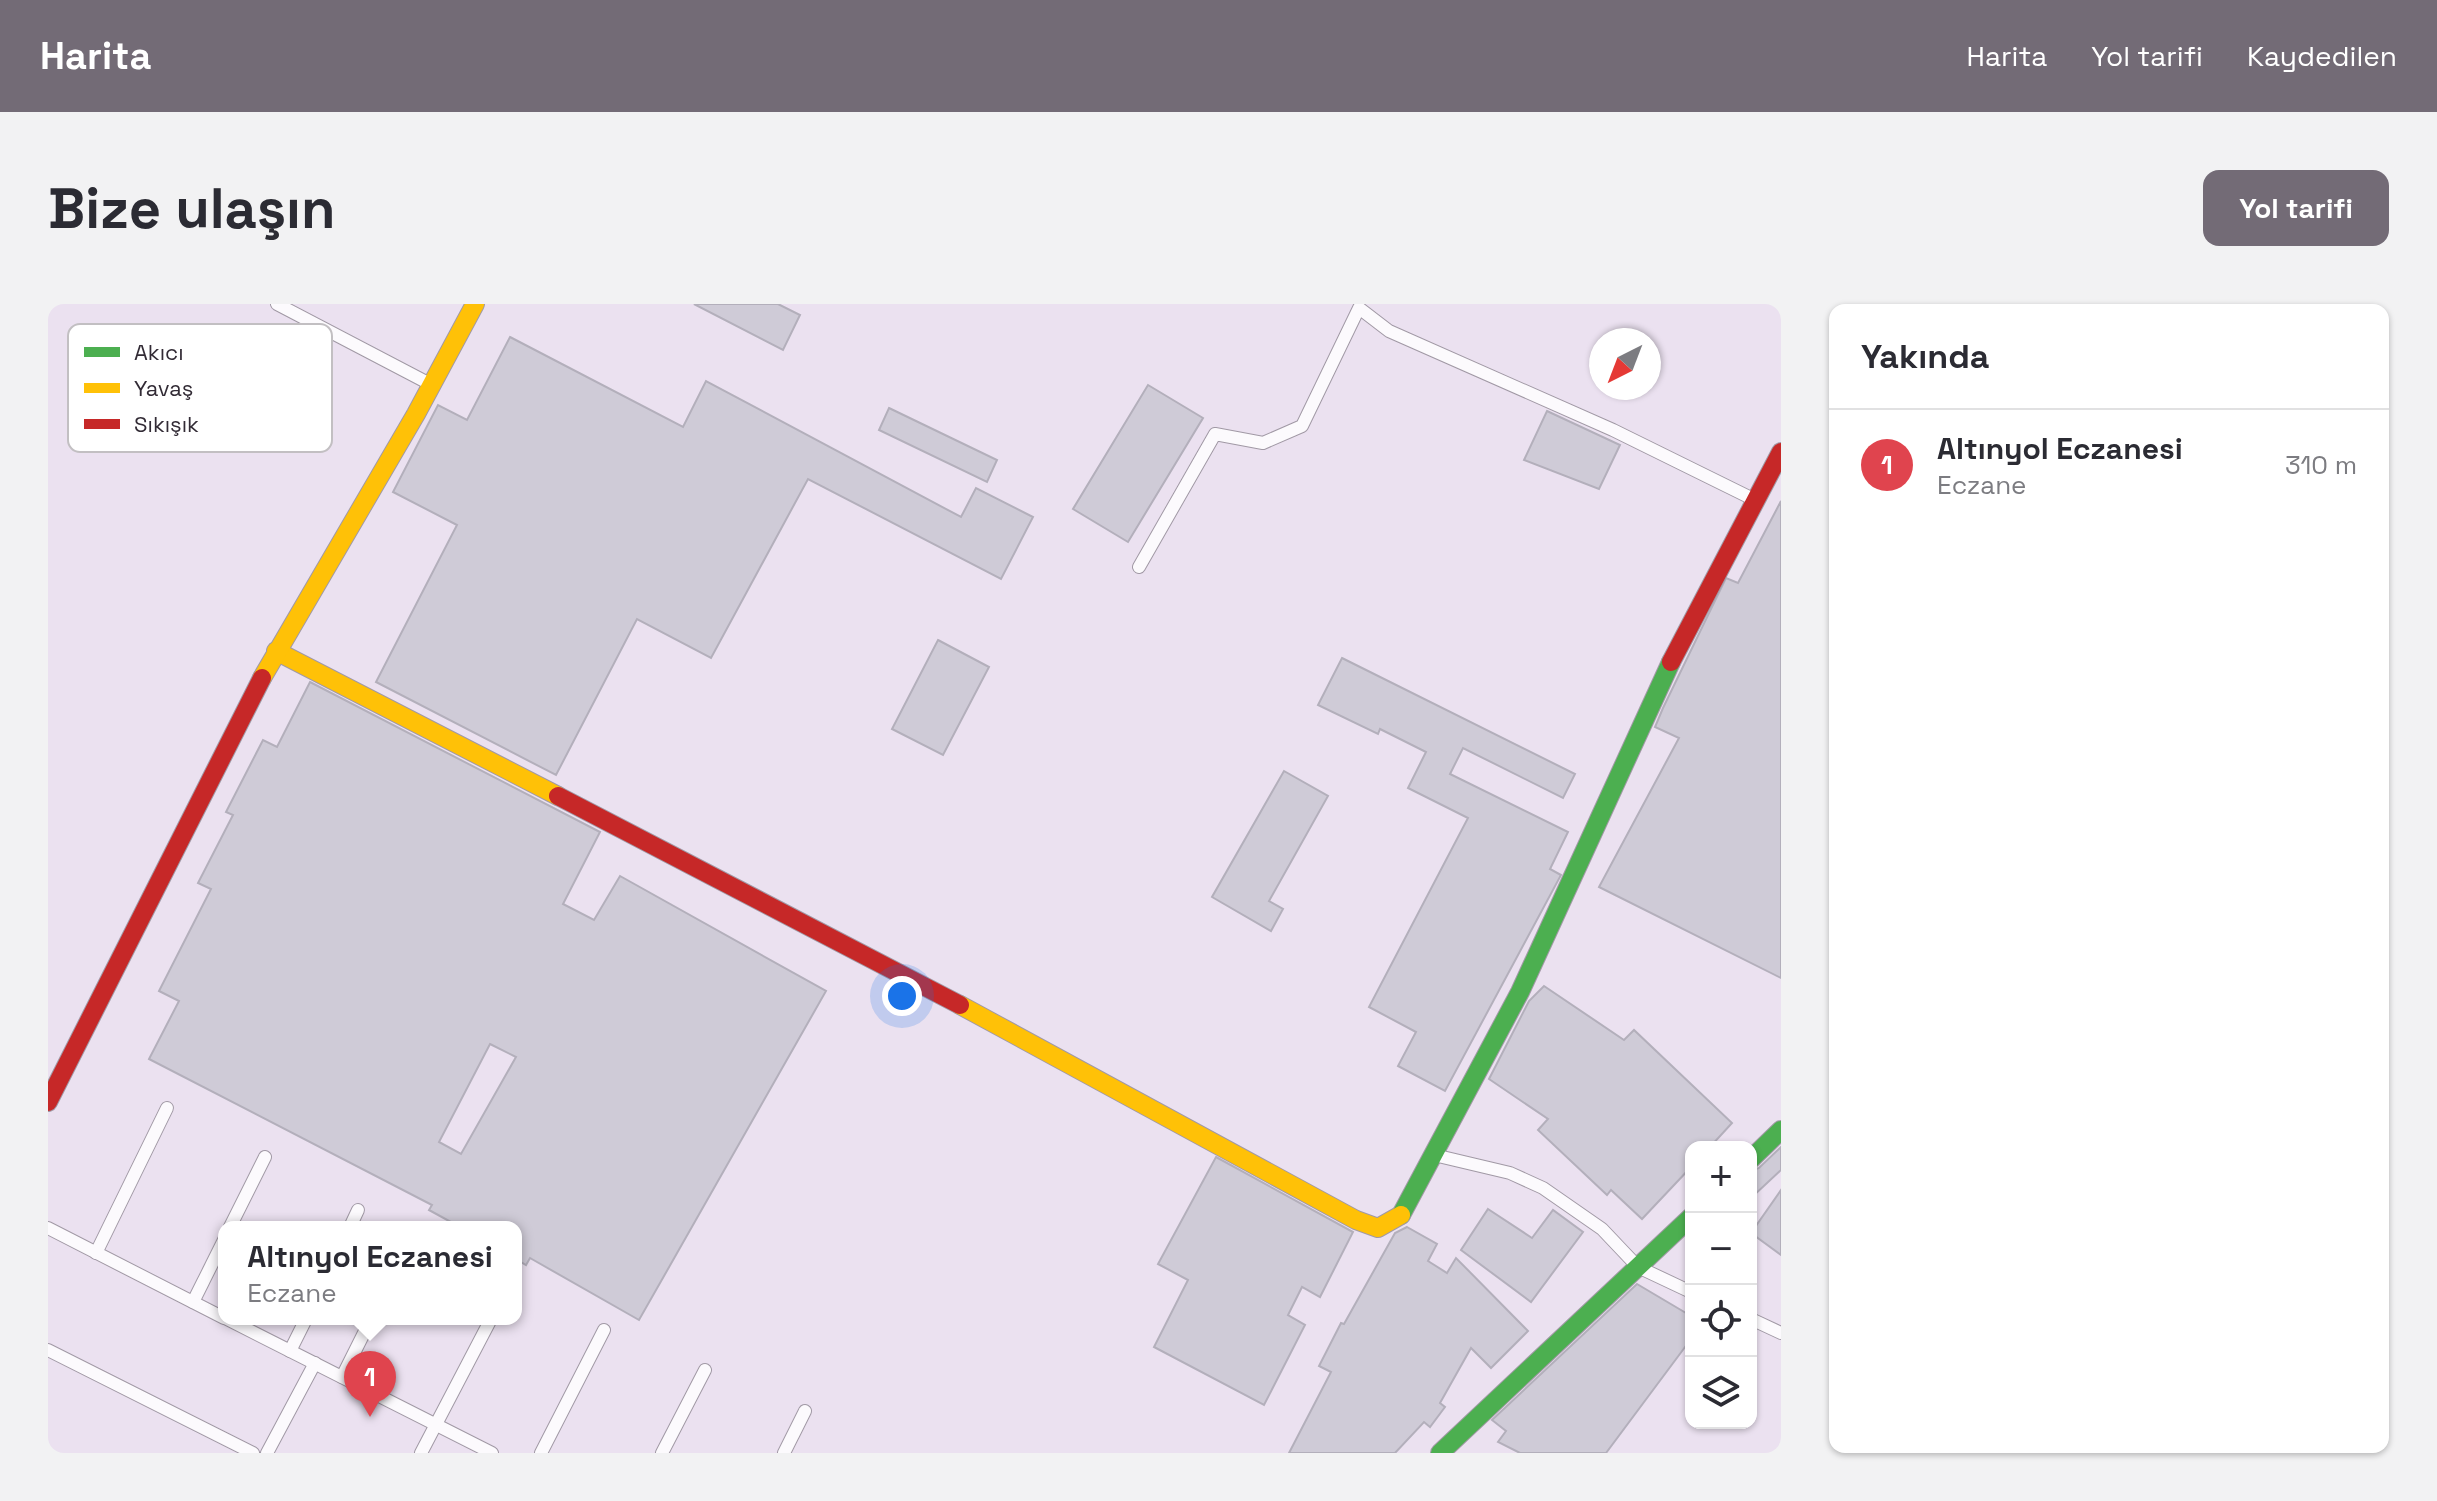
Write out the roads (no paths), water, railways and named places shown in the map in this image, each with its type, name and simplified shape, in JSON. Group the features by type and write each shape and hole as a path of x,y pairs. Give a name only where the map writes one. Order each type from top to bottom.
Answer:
{"street":[{"path":"277,304 315,324"},
{"path":"48,1102 276,651 416,414 475,304"},
{"path":"1139,567 1215,434 1263,443 1302,426 1359,308 1389,331 1613,430 1753,499"},
{"path":"332,333 430,384"},
{"path":"276,651 927,987 1356,1220 1378,1228 1400,1217 1434,1155 1533,964 1686,634 1753,499 1781,452"},
{"path":"96,1253 167,1108"},
{"path":"1757,1153 1781,1130"},
{"path":"1434,1155 1510,1173 1543,1188 1602,1229 1638,1267 1685,1289"},
{"path":"233,1221 265,1157"},
{"path":"353,1221 358,1210"},
{"path":"1440,1453 1685,1223"},
{"path":"48,1228 218,1314"},
{"path":"193,1302 218,1252"},
{"path":"1757,1322 1781,1333"},
{"path":"240,1325 492,1453"},
{"path":"290,1351 303,1325"},
{"path":"342,1377 368,1325"},
{"path":"421,1453 488,1325"},
{"path":"541,1453 604,1330"},
{"path":"48,1350 253,1453"},
{"path":"267,1453 315,1363"},
{"path":"662,1453 705,1370"},
{"path":"784,1453 805,1411"}],"place":[{"name":"Altınyol Eczanesi","path":"370,1417"}]}
